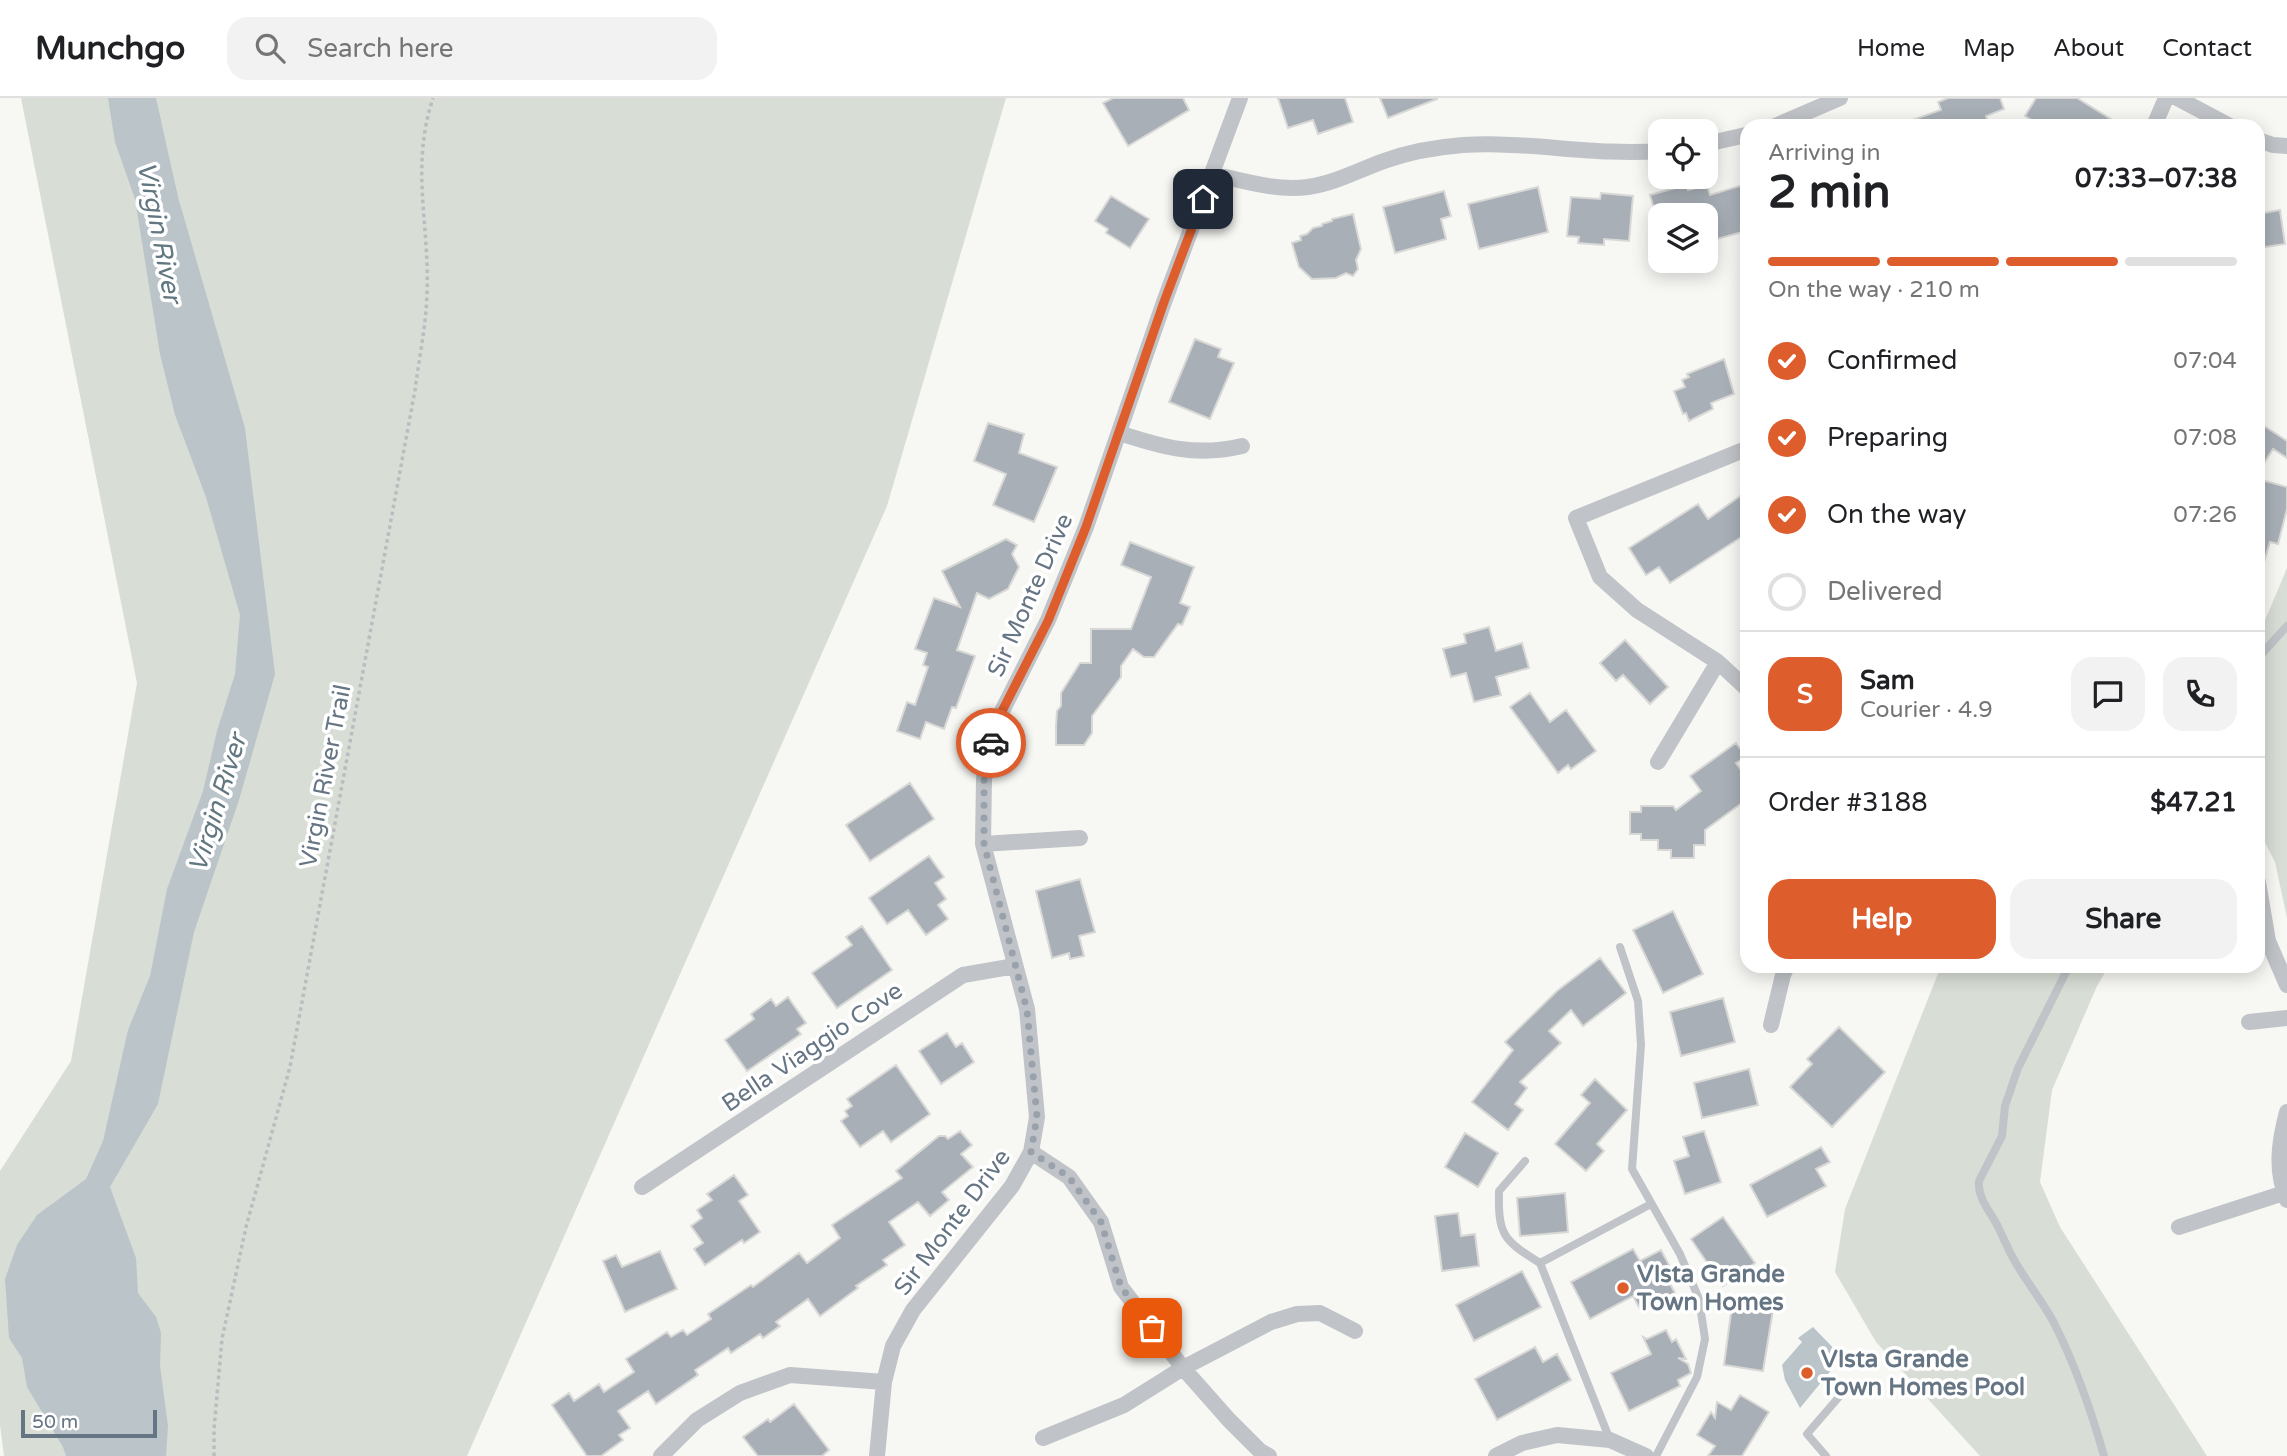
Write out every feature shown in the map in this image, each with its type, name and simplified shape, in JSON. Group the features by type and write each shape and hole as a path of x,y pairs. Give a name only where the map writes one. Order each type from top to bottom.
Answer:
{"street":[{"name":"Sir Monte Drive","path":"877,1456 884,1382 893,1346 913,1310 1012,1186 1031,1152 1037,1117 1027,1010 984,844 984,779 995,725 1048,621 1086,527 1164,302 1240,98"},
{"path":"1791,119 1840,98"},
{"path":"2157,119 2166,98"},
{"path":"2177,98 2217,119"},
{"path":"1718,141 1740,136"},
{"path":"2265,142 2287,146"},
{"path":"1213,174 1266,186 1295,188 1324,183 1400,156 1462,145 1500,144 1581,151 1648,151"},
{"path":"1119,433 1164,448 1190,452 1242,446"},
{"path":"1740,451 1576,518 1600,577 1637,610 1718,662 1740,682"},
{"path":"1658,762 1718,662"},
{"path":"984,844 1080,838"},
{"path":"2265,924 2268,942 2287,985"},
{"name":"Bella Viaggio Cove","path":"642,1187 963,975 1014,966"},
{"path":"1771,1025 1784,973"},
{"path":"2249,1022 2287,1018"},
{"path":"2179,1227 2286,1197 2278,1143 2287,1112"},
{"path":"1031,1152 1069,1177 1101,1222 1121,1287 1183,1368 1262,1454"},
{"path":"1043,1438 1124,1405 1183,1368 1271,1322 1297,1314 1320,1313 1355,1331"},
{"path":"661,1456 696,1420 740,1393 790,1375 884,1382"},
{"path":"1496,1456 1522,1443 1557,1435 1610,1440 1646,1456"}],"lane":[{"path":"2265,650 2287,626"},
{"path":"1620,947 1638,1001 1641,1045 1632,1170 1680,1254 1699,1299 1705,1339 1697,1377 1656,1456"},
{"path":"2066,973 2018,1068 2005,1106 2002,1136 1978,1188 2013,1258 2046,1311 2073,1363 2095,1421 2104,1456"},
{"path":"1525,1161 1499,1191 1498,1223 1513,1246 1540,1263 1610,1440"},
{"path":"1540,1263 1651,1204"},
{"path":"1826,1456 1807,1434 1851,1383"}],"path":[{"name":"Virgin River Trail","path":"214,1456 222,1339 246,1227 290,1067 415,390 427,294 421,152 424,127 433,98"}],"shaded area":[{"path":"21,98 1006,98 887,506 467,1456 4,1456 0,1425 0,1171 71,1061 137,683"},
{"path":"2287,568 2287,918 2275,862 2265,843 2265,620"},
{"path":"1938,973 2105,973 2052,1090 2040,1182 2060,1227 2207,1456 1980,1456 1876,1342 1835,1272 1845,1209"}],"water":[{"name":"Virgin River","path":"108,98 156,98 178,197 245,428 275,674 239,800 194,932 158,1104 110,1187 136,1258 138,1293 156,1317 161,1333 160,1366 168,1426 166,1456 66,1456 27,1387 22,1358 9,1338 5,1279 17,1245 37,1215 86,1179 103,1141 128,1030 150,976 167,889 203,791 217,731 235,674 240,615 206,497 175,415 160,354 135,199 115,142"},
{"name":"VIsta Grande Town Homes Pool","path":"1813,1327 1842,1357 1800,1408 1785,1380 1782,1365 1802,1342 1798,1338"}],"building":[{"path":"1113,98 1183,98 1189,110 1128,146 1103,103"},
{"path":"1278,98 1345,98 1353,122 1318,134 1313,120 1288,128"},
{"path":"1380,98 1437,98 1437,99 1388,118"},
{"path":"1948,98 2000,98 2004,109 1986,116 1987,119 1915,119 1941,110 1938,102"},
{"path":"2036,98 2077,98 2111,119 2030,119 2025,116"},
{"path":"1740,186 1740,233 1718,239 1718,203 1652,203 1650,195 1672,189 1708,189 1710,195"},
{"path":"1538,187 1548,232 1479,249 1468,204"},
{"path":"1444,191 1451,216 1441,219 1446,239 1395,253 1383,207"},
{"path":"1601,193 1633,196 1629,241 1604,239 1604,245 1578,243 1579,237 1567,236 1571,197 1600,199"},
{"path":"1111,196 1149,219 1130,248 1106,233 1108,229 1095,221"},
{"path":"2280,210 2285,244 2265,247 2265,213"},
{"path":"1353,214 1361,249 1356,260 1358,269 1353,276 1346,273 1336,278 1312,279 1299,267 1292,243 1301,240 1300,236 1313,228 1332,219"},
{"path":"1195,339 1221,349 1218,357 1234,363 1210,419 1169,402"},
{"path":"1724,359 1734,394 1711,403 1713,409 1689,421 1686,413 1683,414 1674,391 1685,387 1682,380 1689,377 1687,374"},
{"path":"988,423 1024,434 1019,453 1057,467 1034,522 993,505 1006,474 974,461"},
{"path":"2265,427 2287,441 2287,458 2273,449 2265,462"},
{"path":"2265,481 2287,487 2287,509 2278,544 2270,542 2265,559"},
{"path":"1740,496 1740,538 1670,583 1659,567 1646,575 1629,548 1698,504 1708,519"},
{"path":"1006,539 1017,545 1012,554 1019,567 1008,589 989,599 977,593 957,650 975,656 956,708 952,707 944,729 926,722 920,739 897,731 907,702 915,705 928,667 923,665 927,653 915,649 934,598 960,607 942,571"},
{"path":"1130,542 1194,567 1180,603 1190,607 1182,625 1178,624 1154,657 1144,657 1133,649 1121,666 1121,677 1092,716 1092,733 1084,745 1056,745 1057,711 1061,706 1061,693 1080,663 1091,663 1091,629 1131,629 1151,577 1121,565"},
{"path":"1489,627 1496,651 1522,643 1529,668 1496,677 1501,695 1474,702 1466,673 1451,677 1443,649 1466,643 1464,634"},
{"path":"1625,640 1668,687 1650,704 1623,675 1616,681 1600,663"},
{"path":"1530,693 1550,722 1566,710 1596,751 1571,769 1568,765 1558,773 1510,707"},
{"path":"1736,743 1740,749 1740,761 1736,763 1740,769 1740,804 1705,830 1705,845 1694,845 1694,858 1671,858 1671,850 1658,850 1658,840 1641,840 1641,834 1630,834 1630,812 1641,812 1641,806 1673,806 1676,810 1701,791 1690,776"},
{"path":"910,783 934,819 870,861 846,825"},
{"path":"929,856 944,877 935,883 946,899 938,905 948,919 926,935 908,910 887,924 869,898"},
{"path":"1080,879 1095,932 1079,936 1084,956 1070,959 1069,953 1052,958 1036,891"},
{"path":"1673,911 1703,974 1663,993 1633,930"},
{"path":"862,926 892,970 837,1008 812,973 852,945 846,937"},
{"path":"1600,958 1626,993 1583,1026 1571,1010 1549,1031 1561,1043 1520,1082 1527,1088 1515,1104 1523,1110 1508,1130 1472,1102 1513,1050 1505,1042 1557,991"},
{"path":"788,997 806,1023 797,1029 801,1034 747,1071 725,1040 754,1019 751,1014 771,999 776,1006"},
{"path":"1723,998 1735,1042 1681,1056 1670,1012"},
{"path":"1839,1027 1885,1072 1832,1127 1790,1087 1812,1064 1807,1059"},
{"path":"947,1033 956,1047 962,1043 974,1062 941,1084 919,1051"},
{"path":"896,1065 930,1114 891,1142 883,1131 860,1147 841,1121 848,1116 845,1111 852,1106 847,1099"},
{"path":"1749,1069 1758,1105 1702,1118 1694,1083"},
{"path":"1595,1079 1627,1110 1597,1144 1604,1151 1586,1171 1555,1144 1590,1103 1581,1095"},
{"path":"960,1131 972,1145 961,1154 973,1167 942,1192 949,1200 930,1216 918,1202 889,1222 905,1245 883,1260 887,1265 820,1316 808,1299 776,1322 780,1326 763,1338 760,1334 731,1353 728,1348 695,1370 698,1375 656,1404 648,1391 618,1411 630,1428 619,1435 623,1440 601,1456 587,1456 552,1405 569,1393 574,1401 599,1384 604,1392 634,1372 626,1359 667,1332 671,1337 683,1330 687,1335 711,1319 708,1314 751,1285 753,1287 799,1253 807,1263 840,1238 832,1225 902,1178 896,1171 939,1136 948,1139"},
{"name":"VIsta Grande Town Homes","path":"1704,1131 1721,1182 1685,1194 1674,1161 1689,1156 1683,1137"},
{"path":"1465,1133 1498,1153 1478,1187 1445,1167"},
{"path":"1821,1147 1830,1162 1816,1169 1826,1186 1767,1217 1750,1185"},
{"path":"734,1175 748,1195 739,1201 760,1232 744,1243 742,1240 705,1265 694,1249 703,1243 691,1226 702,1218 697,1210 712,1200 707,1194"},
{"path":"1565,1193 1568,1232 1520,1236 1517,1198"},
{"path":"1458,1213 1461,1236 1475,1234 1479,1266 1442,1271 1435,1216"},
{"name":"VIsta Grande Town Homes","path":"1723,1217 1755,1263 1723,1286 1691,1239"},
{"name":"VIsta Grande Town Homes","path":"1633,1249 1640,1261 1661,1250 1669,1265 1662,1269 1675,1293 1641,1311 1633,1296 1590,1319 1571,1282"},
{"path":"660,1251 677,1289 625,1312 603,1261 616,1255 622,1267"},
{"path":"1522,1271 1541,1307 1474,1341 1456,1305"},
{"name":"VIsta Grande Town Homes","path":"1733,1298 1774,1304 1763,1371 1724,1365"},
{"name":"VIsta Grande Town Homes","path":"1666,1330 1672,1342 1676,1339 1686,1359 1678,1358 1688,1364 1691,1373 1678,1380 1680,1386 1629,1411 1611,1373 1651,1354 1643,1337 1647,1339"},
{"path":"1535,1347 1543,1362 1557,1354 1571,1380 1497,1420 1475,1379"},
{"path":"1740,1395 1769,1412 1742,1456 1708,1456 1715,1446 1697,1435 1711,1412 1715,1418 1717,1402 1731,1410"},
{"path":"794,1404 829,1450 822,1456 758,1456 743,1437"}],"way so far":[{"path":"991,743 984,779 984,844 1027,1010 1037,1117 1031,1152 1069,1177 1101,1222 1121,1287 1152,1328"}],"place":[{"name":"VIsta Grande Town Homes","path":"1623,1288"},
{"name":"VIsta Grande Town Homes Pool","path":"1807,1373"}],"route":[{"path":"991,743 995,725 1048,621 1086,527 1164,302 1203,199"}]}
